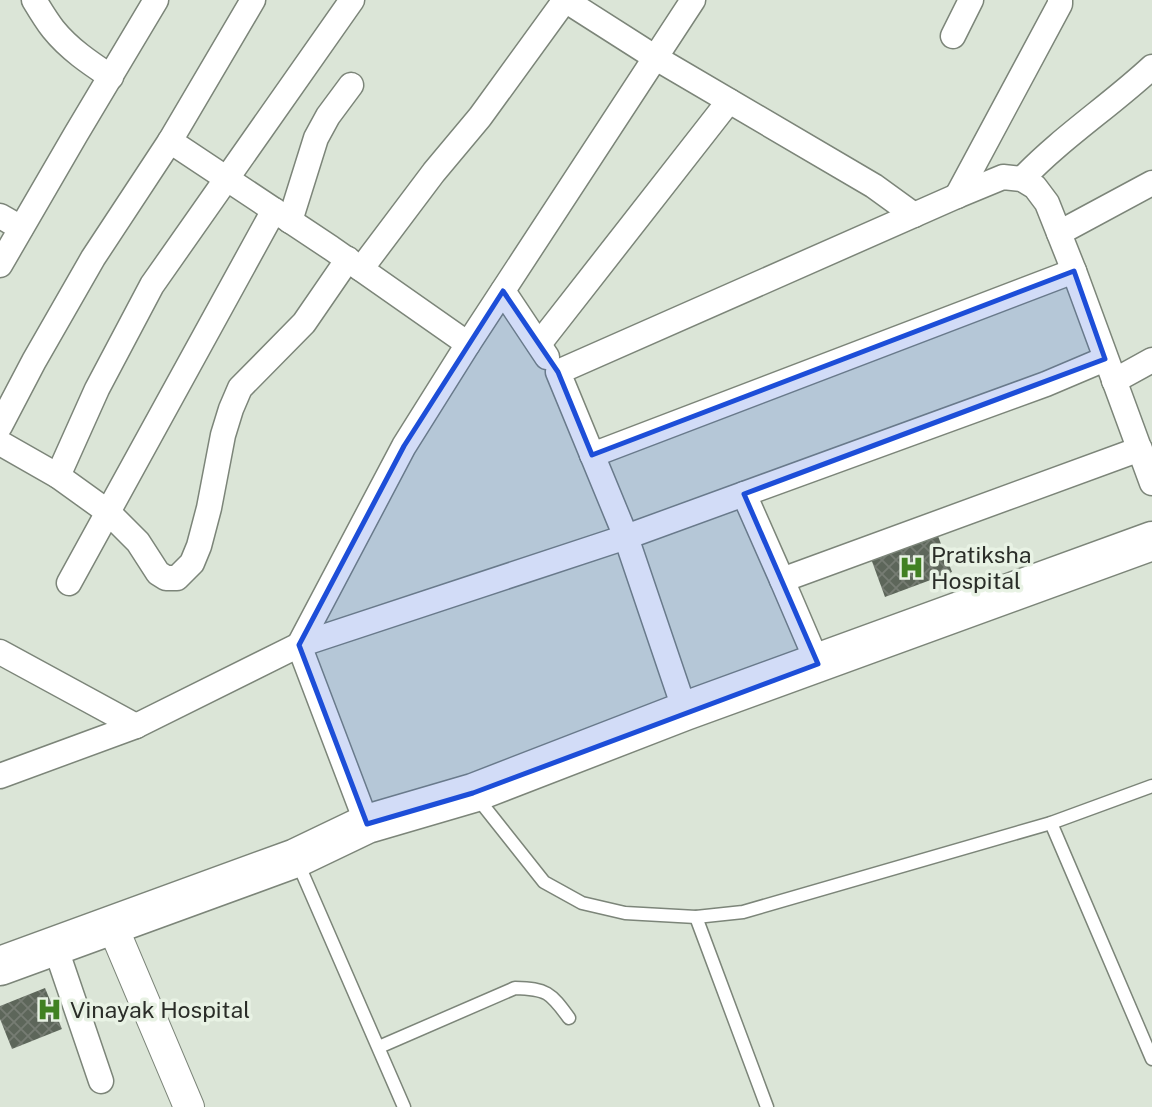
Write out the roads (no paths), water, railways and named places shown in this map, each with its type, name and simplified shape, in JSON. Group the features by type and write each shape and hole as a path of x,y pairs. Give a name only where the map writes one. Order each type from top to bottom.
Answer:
{"main road":[{"path":"0,966 296,858 367,824 473,793 685,711 1152,541"}],"street":[{"path":"34,0 54,30 69,46 83,59 111,77"},
{"path":"0,265 156,0"},
{"path":"0,426 93,258 170,141 253,0"},
{"path":"58,476 97,389 152,285 352,0"},
{"path":"0,443 58,476 107,512 138,542 158,573 166,578 177,578 192,563 199,546 230,408 240,388 304,323 434,172 480,117 565,0 656,58 874,186 914,215"},
{"path":"367,824 299,645 404,446 693,0"},
{"path":"953,36 971,0"},
{"path":"957,196 1060,0"},
{"path":"1022,179 1059,143 1130,87 1152,66"},
{"path":"69,583 107,512 282,215 328,116 351,85"},
{"path":"539,344 729,101"},
{"path":"170,141 468,344"},
{"path":"558,372 957,196 1003,177 1022,179 1035,187 1047,203 1152,484"},
{"path":"1059,233 1152,183"},
{"path":"0,216 22,228"},
{"path":"592,455 1074,271"},
{"path":"503,291 558,372 626,537 685,711"},
{"path":"0,776 136,726 299,645 626,537 1046,384 1152,360"},
{"path":"782,580 1140,449"},
{"path":"744,494 817,664"},
{"path":"0,652 136,726"},
{"path":"112,925 189,1107"},
{"path":"55,946 101,1081"}],"lane":[{"path":"473,793 544,882 553,888 582,903 625,913 696,917 743,912 1051,822 1152,786"},
{"path":"1051,822 1152,1059"},
{"path":"296,858 404,1107"},
{"path":"696,917 767,1107"},
{"path":"379,1047 514,988 535,989 552,995 569,1018"}],"place":[{"name":"Pratiksha Hospital","path":"911,567"},
{"name":"Vinayak Hospital","path":"50,1009"}]}
